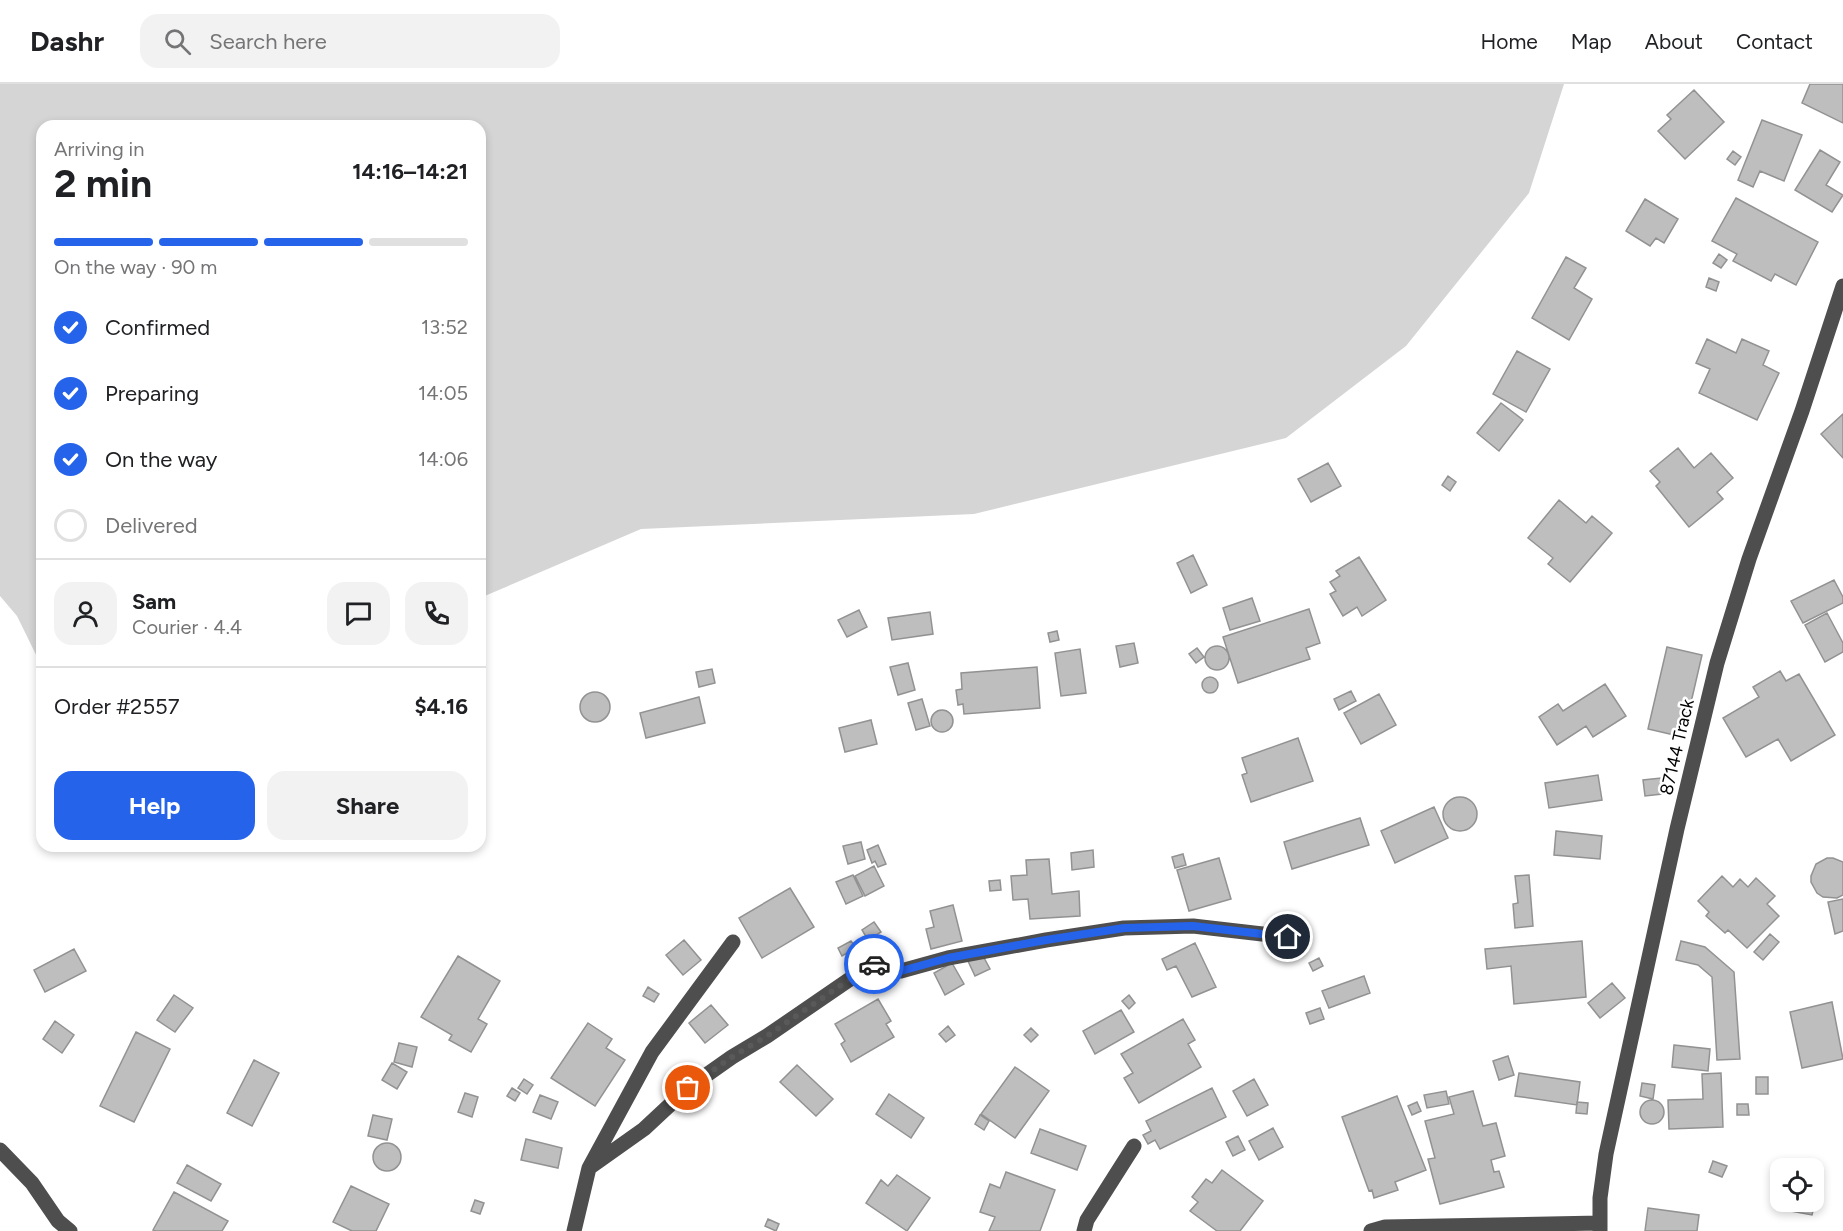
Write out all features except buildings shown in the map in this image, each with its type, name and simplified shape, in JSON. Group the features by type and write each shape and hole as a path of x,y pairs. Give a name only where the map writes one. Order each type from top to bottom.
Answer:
{"street":[{"name":"87144 Track","path":"1600,1227 1600,1198 1606,1154 1677,829 1717,663 1749,559 1802,411 1843,286"},
{"path":"589,1168 644,1129 688,1088 872,964 901,971 948,958 1124,928 1193,926 1288,937"},
{"path":"574,1231 589,1168 652,1052 733,942"},
{"path":"1084,1231 1087,1220 1134,1146"},
{"path":"0,1150 32,1183 58,1221 70,1231"},
{"path":"1371,1231 1385,1227 1600,1227"}],"shaded area":[{"path":"0,84 1564,84 1529,193 1406,346 1286,438 974,514 641,529 486,595 486,120 36,120 36,655 17,616 0,596"}],"way so far":[{"path":"688,1088 874,964"}],"route":[{"path":"874,964 901,971 948,958 1124,928 1193,926 1288,937"}]}
